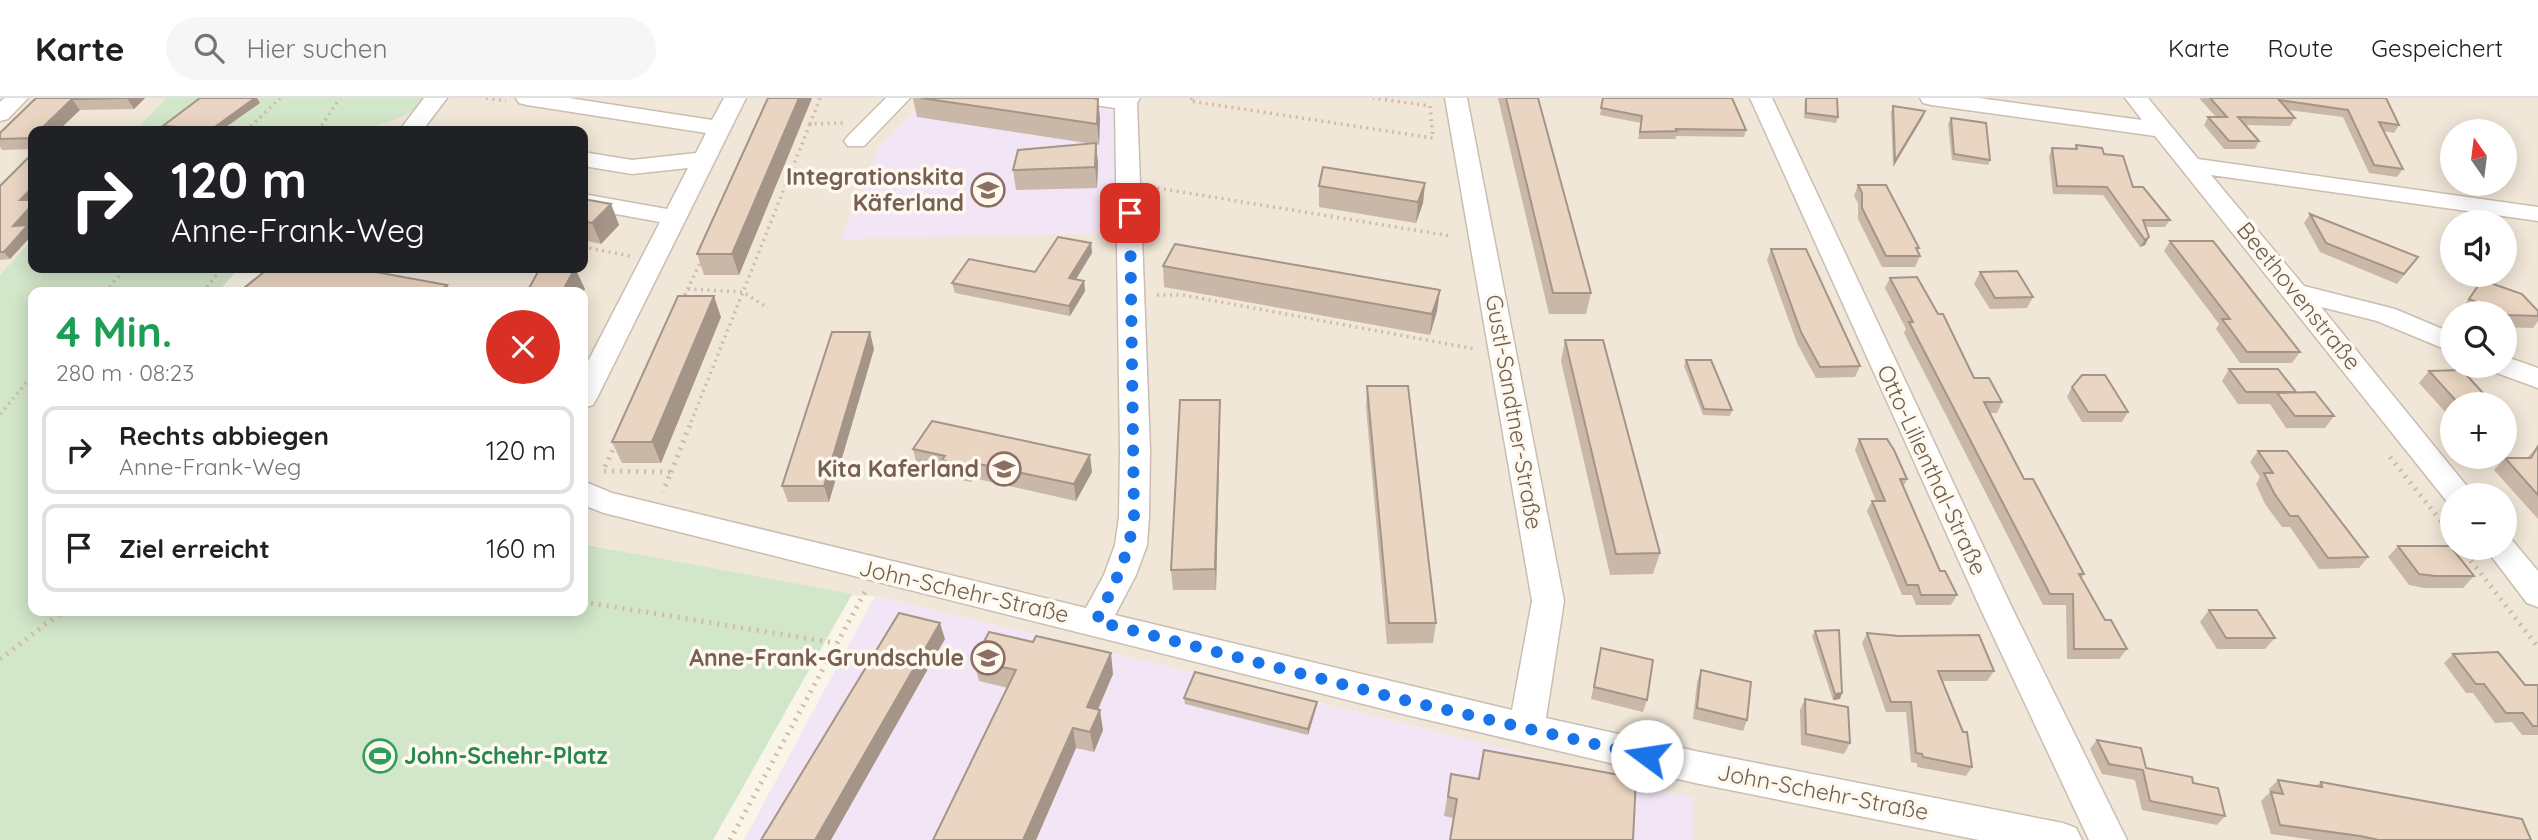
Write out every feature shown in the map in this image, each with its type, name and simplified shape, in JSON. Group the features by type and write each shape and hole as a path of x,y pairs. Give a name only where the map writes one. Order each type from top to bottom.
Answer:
{"street":[{"path":"0,114 17,98"},
{"path":"414,126 436,98"},
{"path":"527,98 717,128"},
{"path":"588,388 717,128 735,98"},
{"path":"856,141 899,98"},
{"path":"1090,98 1127,100 1132,295 1134,516 1131,545 1120,575 1096,621"},
{"name":"Gustl-Sandtner-Straße","path":"1456,98 1548,601 1527,727"},
{"name":"Otto-Lilienthal-Straße","path":"1761,98 1986,587 2108,840"},
{"path":"1931,98 2163,130"},
{"name":"Beethovenstraße","path":"2136,98 2449,483"},
{"path":"588,160 650,167 702,159"},
{"path":"2193,165 2538,214"},
{"path":"588,202 673,217"},
{"path":"2297,293 2386,315 2440,338"},
{"path":"2517,370 2538,379"},
{"name":"John-Schehr-Straße","path":"593,497 876,571 1096,621 1394,698 1695,767 2063,840"},
{"path":"2511,560 2538,594"}],"path":[{"path":"251,126 280,98"},
{"path":"321,126 340,98"},
{"path":"660,498 820,98"},
{"path":"1192,98 1190,101 1433,138 1430,106 1373,98"},
{"path":"810,124 875,121"},
{"path":"1129,189 1159,187 1451,236"},
{"path":"588,248 652,260"},
{"path":"677,313 704,253"},
{"path":"109,287 122,273"},
{"path":"207,287 218,273"},
{"path":"688,289 743,292 768,307"},
{"path":"1132,295 1184,295 1475,349"},
{"path":"0,414 28,381"},
{"path":"620,435 603,471 671,472"},
{"path":"2471,560 2538,647"},
{"path":"730,840 872,580"},
{"path":"588,603 836,643"},
{"path":"0,659 56,616"}],"shaded area":[{"path":"0,98 166,98 140,126 28,126 28,244 0,275"},
{"path":"334,98 2538,98 2538,840 1693,840 1693,798 1395,721 875,596 833,595 588,544 588,287 380,287 315,273 588,273 588,126 315,126"},
{"name":"Integrationskita Käferland","path":"927,98 1057,98 1116,108 1116,233 841,239 878,148"},
{"name":"Anne-Frank-Grundschule","path":"875,596 1395,721 1693,798 1693,840 744,840"}],"green space":[{"path":"166,98 428,98 411,112 372,126 140,126"},
{"name":"John-Schehr-Platz","path":"28,244 28,273 235,273 222,287 28,287 28,616 588,616 588,545 852,594 713,840 0,840 0,275"}],"building":[{"path":"36,98 127,98 72,99 44,126 28,126 28,138 0,139 0,133"},
{"path":"200,98 255,98 216,126 163,126"},
{"path":"768,98 799,98 732,254 697,254"},
{"path":"921,98 1092,98 1098,99 1097,124"},
{"path":"1506,98 1538,98 1591,293 1553,293"},
{"path":"1603,98 1732,98 1746,130 1676,129 1677,131 1640,132 1642,116 1601,108"},
{"path":"1806,98 1837,98 1838,117 1806,113"},
{"path":"2210,98 2386,98 2399,125 2379,122 2403,169 2374,165 2348,110 2279,100 2295,118 2238,117 2259,141 2229,141 2208,117 2227,117"},
{"path":"1893,106 1925,111 1895,161"},
{"path":"1951,118 1986,123 1990,160 1954,154"},
{"path":"1096,143 1095,167 1013,170 1018,150"},
{"path":"2076,145 2102,148 2104,154 2123,156 2133,187 2143,187 2170,220 2143,220 2149,237 2145,240 2107,187 2057,186 2052,148 2077,149"},
{"path":"28,158 28,192 20,200 28,200 28,210 13,226 28,225 4,252 0,252 0,186"},
{"path":"1323,167 1425,183 1418,202 1319,186"},
{"path":"1858,185 1886,185 1919,248 1916,248 1920,256 1886,256 1862,208 1862,193"},
{"path":"588,200 611,204 592,223 588,222"},
{"path":"2310,214 2418,257 2404,274 2326,243"},
{"path":"1058,237 1091,243 1069,278 1084,281 1069,306 952,283 969,259 1035,272"},
{"path":"2170,241 2213,241 2300,352 2247,352 2222,319 2230,319"},
{"path":"1175,244 1440,290 1432,314 1163,266"},
{"path":"1771,249 1806,249 1860,366 1820,367 1801,332"},
{"path":"2017,271 2033,297 1995,298 1980,272"},
{"path":"263,273 381,273 447,285 445,287 245,287"},
{"path":"537,273 572,273 565,287 530,287"},
{"path":"1917,277 1938,314 1943,314 1974,378 1989,378 2002,402 1984,402 2024,479 2033,479 2084,574 2079,574 2105,620 2111,620 2127,649 2074,649 2073,594 2050,594 1909,322 1913,322 1890,278"},
{"path":"2477,287 2502,287 2522,294 2538,311 2538,316 2517,315 2517,301 2469,299"},
{"path":"678,296 714,296 652,442 612,442"},
{"path":"832,332 870,332 824,486 782,486"},
{"path":"1565,340 1603,340 1660,553 1616,554"},
{"path":"1686,360 1711,360 1732,410 1704,409"},
{"path":"2229,369 2278,369 2296,392 2246,392"},
{"path":"2429,371 2440,371 2440,378 2469,378 2482,392 2448,392"},
{"path":"2082,375 2105,375 2128,412 2088,412 2072,387"},
{"path":"1367,386 1408,386 1436,623 1389,623"},
{"path":"2315,392 2334,416 2295,416 2277,393"},
{"path":"1180,400 1220,400 1215,569 1171,570"},
{"path":"932,421 1090,455 1074,484 970,462 967,466 942,460 945,456 913,449"},
{"path":"1859,439 1887,439 1894,450 1907,479 1900,479 1940,571 1945,571 1957,595 1921,595 1918,585 1907,585 1872,501 1885,501"},
{"path":"2538,446 2538,495 2515,469 2517,469 2517,458 2531,458"},
{"path":"2258,451 2287,451 2368,557 2328,558 2298,516 2290,516 2274,493 2264,473 2273,473"},
{"path":"2398,546 2440,546 2440,560 2461,560 2474,576 2435,576 2419,574"},
{"path":"2209,610 2257,610 2275,638 2226,638"},
{"path":"899,613 940,623 815,840 761,840"},
{"path":"1839,630 1842,693 1835,694 1815,631"},
{"path":"989,632 1033,642 1036,636 1111,653 1087,707 1100,710 1090,732 1073,728 1023,840 933,840 1016,670 974,661"},
{"path":"1867,633 1899,636 1979,635 1994,671 1938,671 1963,732 1967,732 1972,767 1923,757 1922,754 1916,753 1911,702 1891,702"},
{"path":"1601,648 1653,660 1647,700 1594,687"},
{"path":"2498,652 2525,685 2538,685 2538,726 2533,726 2523,713 2506,713 2484,684 2476,684 2453,654"},
{"path":"1701,670 1751,682 1747,720 1697,708"},
{"path":"1195,672 1317,702 1308,729 1184,698"},
{"path":"1805,699 1848,707 1850,743 1806,734"},
{"path":"2097,740 2141,748 2146,768 2192,777 2193,783 2218,788 2225,816 2150,801 2143,770 2109,764"},
{"path":"1484,750 1636,778 1633,840 1450,840 1457,799 1448,797 1451,774 1479,779"},
{"path":"2278,780 2322,787 2321,782 2522,819 2531,840 2379,840 2280,825 2271,792 2283,794"}],"place":[{"name":"Integrationskita Käferland","path":"988,190"},
{"name":"Kita Kaferland","path":"1004,469"},
{"name":"Anne-Frank-Grundschule","path":"988,658"},
{"name":"John-Schehr-Platz","path":"380,756"}],"route":[{"path":"1130,213 1134,516 1131,545 1120,575 1096,621 1408,701 1647,756"}]}
